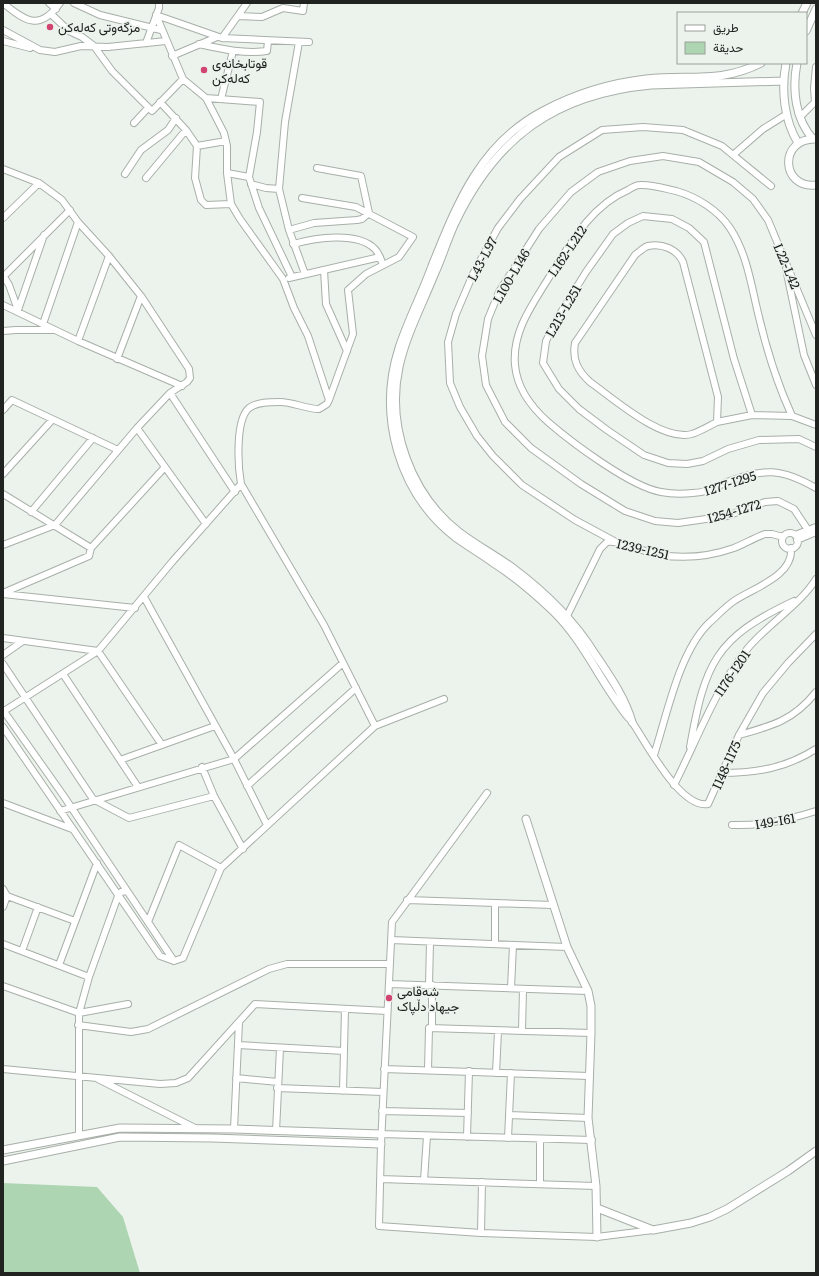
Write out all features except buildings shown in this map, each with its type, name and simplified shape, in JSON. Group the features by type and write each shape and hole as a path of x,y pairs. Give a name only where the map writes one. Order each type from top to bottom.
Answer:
{"street":[{"path":"3,3 30,21 42,20 52,15 60,3"},
{"path":"49,3 56,9"},
{"path":"74,3 100,15 161,30"},
{"path":"146,43 159,3"},
{"path":"172,56 199,44 220,37 238,16 246,3"},
{"path":"277,11 280,3"},
{"path":"238,16 262,17 284,8 303,11 304,3"},
{"path":"802,12 807,3"},
{"path":"807,29 816,9"},
{"path":"52,15 69,31 82,36 94,46 112,71 152,111 183,79"},
{"path":"156,16 183,79 206,98 218,120 226,141 228,155 227,173 231,204 283,279 294,308 308,336 329,400"},
{"path":"156,16 220,37 268,41 309,42"},
{"path":"3,30 40,50"},
{"path":"3,41 54,52 81,46 108,47 166,41"},
{"path":"199,44 233,51 253,53 267,51 268,41"},
{"path":"299,42 285,122 279,189 289,230 305,274"},
{"path":"221,100 233,51"},
{"path":"632,722 624,701 587,641 521,574 449,524 430,504 414,475 399,434 396,404 399,368 414,316 464,204 490,165 514,138 541,118 585,99 633,87 673,81 716,78 735,74 759,64"},
{"path":"786,64 784,81 787,114 798,143"},
{"path":"797,64 794,87 800,117 807,132 815,139"},
{"path":"800,117 816,102 814,88 816,67"},
{"path":"673,81 784,81"},
{"path":"206,98 260,102 257,132 249,177 258,208 278,245 292,277"},
{"path":"160,102 176,118 197,146 195,178 201,200 206,205 231,204"},
{"path":"134,123 148,108"},
{"path":"733,155 763,129 787,114"},
{"path":"125,174 141,150 168,130 176,118"},
{"name":"L43-L97","path":"614,541 575,520 522,485 493,456 477,436 460,407 450,383 448,342 456,314 473,274 498,228 520,199 559,157 602,130 643,127 683,130 722,146 771,186"},
{"path":"146,178 186,130"},
{"path":"815,139 806,139 798,143 790,153 789,159 791,172 799,182 816,185"},
{"path":"197,146 226,141"},
{"name":"L100-L146","path":"625,510 581,484 531,448 505,422 486,385 482,356 488,319 500,292 539,229 572,192 598,172 630,161 663,156 699,162 733,182 753,199"},
{"path":"3,168 39,183 62,200 78,222 109,256 141,296 189,369 190,378 182,386 170,393 137,428 55,525 3,545"},
{"path":"317,168 361,176 369,213"},
{"path":"227,173 249,177"},
{"path":"3,218 39,183"},
{"path":"251,184 266,188 279,189"},
{"name":"L162-L212","path":"620,475 547,421 535,409 518,386 514,363 517,336 528,312 581,228 612,199 624,191 640,185 692,196 718,215 730,227 744,255 769,354 782,394 792,416"},
{"path":"302,198 349,205 369,213 413,237 399,258 366,274 348,290 353,334 327,404 319,409 279,402 260,404 248,409 242,419 240,430 239,469 242,484 324,624 375,726"},
{"name":"L22-L42","path":"753,199 768,220 816,335"},
{"path":"18,310 4,276 70,210"},
{"path":"289,230 314,223 362,219 369,213"},
{"name":"L213-L251","path":"752,415 738,372 704,242 689,228 672,219 643,216 628,223 614,234 586,272 558,317 546,341 543,364 559,389 579,409 607,430 644,455 668,463 687,464 703,461 728,449 759,440 799,439 816,447"},
{"path":"43,324 78,222"},
{"path":"18,310 44,235"},
{"path":"294,244 312,240 346,238 372,246 380,257 383,265"},
{"path":"717,422 718,397 683,262 679,254 671,248 647,246 635,255 575,343 573,354 580,373 590,382 659,430 677,435 692,434 717,422 752,415 792,416 816,425"},
{"path":"78,341 109,256"},
{"path":"783,256 804,355 816,385"},
{"path":"283,279 380,257"},
{"path":"324,270 326,304 347,351"},
{"path":"117,359 141,296"},
{"path":"3,305 18,310 54,330 117,359 182,386"},
{"path":"3,332 16,330 54,330"},
{"path":"170,393 235,492"},
{"path":"3,410 12,400 118,450"},
{"path":"3,474 52,420"},
{"path":"137,428 206,524"},
{"path":"31,512 93,438"},
{"path":"3,594 89,556 91,548 165,467"},
{"name":"I277-I295","path":"620,475 648,488 662,492 702,492 752,474 770,471 794,475 816,488"},
{"path":"174,961 4,711 98,651 242,484"},
{"path":"3,494 91,548"},
{"name":"I254-I272","path":"625,510 655,521 678,523 727,516 765,502 778,501 794,509 808,530"},
{"path":"796,538 808,530 816,527"},
{"path":"796,538 796,546 787,548 783,545 783,537 788,533 796,538 816,532"},
{"name":"I239-I251","path":"565,618 600,549 605,543 614,541 651,554 689,556 721,552 765,534 773,534 783,537"},
{"path":"654,755 678,678 696,639 706,626 732,602 784,570 791,559 791,548"},
{"name":"I176-I201","path":"674,784 727,675 757,637 799,599 816,579"},
{"path":"3,594 135,608"},
{"path":"144,597 234,759 267,825"},
{"path":"689,754 699,701 706,676 716,658 728,643 751,624 799,599"},
{"name":"I148-I175","path":"632,722 674,784 691,800 707,804 711,800 721,773 755,706 772,680 816,634"},
{"path":"3,638 98,651 162,745"},
{"path":"3,655 23,641"},
{"path":"60,811 70,806 93,799 234,759 343,663"},
{"path":"3,664 93,799 129,818 214,796"},
{"path":"63,674 138,787"},
{"path":"247,786 356,688"},
{"path":"801,709 816,692"},
{"path":"3,727 160,956 174,961 183,958 221,868 375,726 444,699"},
{"path":"739,735 778,723 816,701"},
{"path":"120,760 215,726"},
{"path":"721,773 763,771 789,763 816,749"},
{"path":"202,767 214,796 242,849"},
{"path":"487,793 392,922 382,1110 379,1226 481,1233 597,1237 653,1230 691,1223 717,1214 782,1175 816,1151"},
{"path":"3,803 72,829"},
{"name":"I49-I61","path":"732,825 753,826 772,823 816,811"},
{"path":"526,819 567,947 588,991 591,1006 588,1118 592,1140 596,1186 597,1237"},
{"path":"148,922 179,845 221,868"},
{"path":"59,965 97,863"},
{"path":"3,889 7,896 75,921"},
{"path":"79,1135 79,1013 89,977 118,896 121,892 127,891"},
{"path":"3,907 7,896"},
{"path":"407,900 553,905"},
{"path":"495,903 495,944"},
{"path":"22,951 38,907"},
{"path":"391,940 567,947"},
{"path":"430,942 432,1028"},
{"path":"3,944 89,977"},
{"path":"511,988 513,945"},
{"path":"78,1025 131,1032 148,1029 269,969 287,964 390,964"},
{"path":"389,984 588,991"},
{"path":"3,986 79,1013 128,1004"},
{"path":"522,1031 523,989"},
{"path":"3,1069 160,1084 176,1083 188,1078 255,1004 387,1011"},
{"path":"343,1091 345,1008"},
{"path":"234,1129 239,1022"},
{"path":"428,1070 429,1028 591,1033"},
{"path":"496,1073 498,1030"},
{"path":"238,1045 344,1051"},
{"path":"276,1130 280,1048"},
{"path":"384,1069 589,1076"},
{"path":"467,1137 469,1071"},
{"path":"508,1138 511,1073"},
{"path":"96,1078 195,1128"},
{"path":"236,1078 278,1085 343,1091 383,1092"},
{"path":"382,1110 468,1113"},
{"path":"509,1115 588,1118"},
{"path":"3,1150 120,1128 276,1130 427,1136 592,1140"},
{"path":"120,1128 120,1137"},
{"path":"424,1180 427,1136"},
{"path":"3,1161 120,1137 212,1138 381,1144"},
{"path":"540,1139 540,1184"},
{"path":"380,1179 596,1186"},
{"path":"481,1233 482,1182"},
{"path":"597,1208 653,1230"}],"green space":[{"path":"3,1183 97,1187 123,1217 140,1273 3,1273"}],"place":[{"name":"مزگەوتی کەلەکن","path":"50,27"},
{"name":"قوتابخانەی کەلەکن","path":"204,70"},
{"name":"شەقامی جیهاد دڵپاک","path":"389,998"}]}
